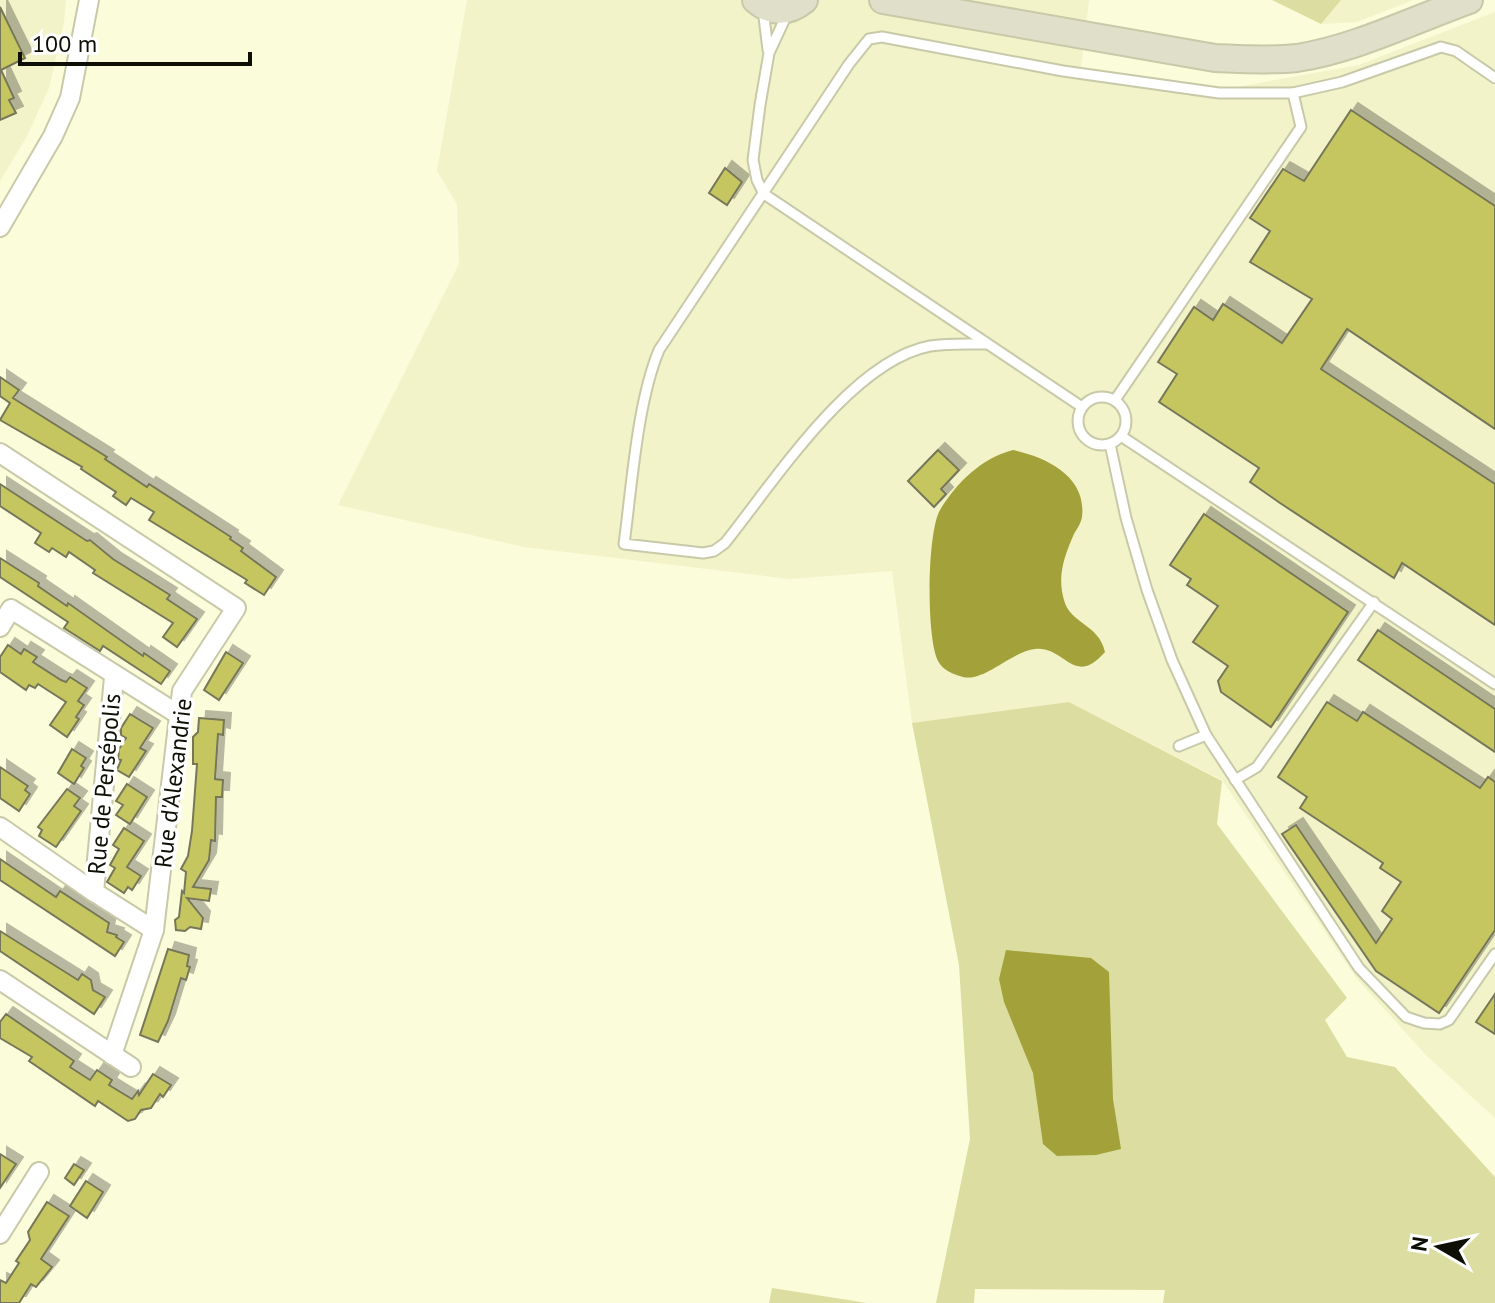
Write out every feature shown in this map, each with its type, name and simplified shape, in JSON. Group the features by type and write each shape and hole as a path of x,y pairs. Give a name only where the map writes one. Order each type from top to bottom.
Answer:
{"main road":[{"path":"883,0 1215,58 1264,60 1296,58 1324,51 1469,0"},
{"path":"759,3 771,10 802,2"}],"street":[{"path":"0,227 53,136 70,98 89,0"},
{"name":"Rue d'Alexandrie","path":"0,453 236,608 182,691 154,930 112,1055"},
{"path":"0,627 11,609 114,677 179,715"},
{"name":"Rue de Persépolis","path":"94,892 114,677"},
{"path":"0,827 154,930"},
{"path":"0,980 131,1067"},
{"path":"2,1224 39,1172"}],"lane":[{"path":"769,53 802,2"},
{"path":"759,3 769,53 753,160 764,194 1082,407"},
{"path":"986,344 929,346 901,357 865,379 835,405 725,543 714,551 703,553 624,544 651,369 659,350 849,64 869,39 882,37 1063,71 1238,95 1293,93 1342,82 1441,47 1456,51 1495,78"},
{"path":"1115,400 1301,127 1293,93"},
{"path":"1101,396 1115,400 1127,421 1121,436 1110,444 1096,445 1084,437 1078,423 1082,407 1101,396"},
{"path":"1121,436 1495,684"},
{"path":"1110,444 1126,518 1147,590 1172,660 1206,735 1359,968 1406,1017 1440,1024 1449,1020 1495,954"},
{"path":"1235,780 1257,767 1374,602"},
{"path":"1179,746 1206,735"}],"shaded area":[{"path":"0,0 66,0 49,88 27,136 0,181"},
{"path":"467,0 1089,0 1081,68 1232,88 1359,65 1495,12 1495,1118 1426,1055 1357,979 1222,780 1069,702 912,723 892,571 790,579 524,547 338,505 459,264 457,204 437,171"},
{"path":"1272,0 1341,0 1321,24"},
{"path":"1341,0 1413,0 1357,22 1321,24"},
{"path":"1013,450 1051,463 1078,490 1082,517 1065,559 1061,575 1062,591 1067,608 1097,635 1105,652 1094,662 1077,666 1055,653 1035,649 980,675 963,677 942,667 934,649 930,562 936,522 947,500 971,472"},
{"path":"1069,702 1222,781 1217,824 1347,998 1325,1020 1347,1057 1395,1067 1495,1177 1495,1303 1163,1303 1165,1290 975,1289 974,1303 936,1303 970,1139 959,965 912,723"},
{"path":"1006,950 1091,958 1109,972 1113,1099 1121,1149 1096,1155 1057,1156 1043,1144 1033,1073 1004,1002 999,979"},
{"path":"772,1288 867,1303 769,1303"}],"building":[{"path":"0,7 25,58 1,70 14,98 9,100 16,113 0,120"},
{"path":"1351,110 1495,206 1495,429 1347,329 1321,369 1495,484 1495,625 1402,563 1394,578 1280,503 1250,482 1259,468 1159,402 1177,374 1158,362 1194,307 1213,320 1223,304 1282,343 1312,299 1250,262 1270,231 1250,218 1283,169 1304,181"},
{"path":"725,168 742,182 727,205 709,193"},
{"path":"0,377 19,390 13,398 107,457 105,459 147,487 149,484 231,537 243,548 241,551 276,577 264,595 245,583 247,580 149,520 154,512 131,498 126,505 113,496 116,492 82,467 0,420 10,403 0,396"},
{"path":"938,450 959,470 941,489 946,494 934,507 908,481"},
{"path":"0,484 87,541 90,540 113,559 170,595 167,599 197,619 177,647 163,637 173,623 93,573 95,570 69,552 66,557 52,548 49,552 35,543 41,533 0,506"},
{"path":"1204,514 1348,612 1271,727 1221,692 1218,681 1228,666 1193,642 1218,606 1187,585 1191,579 1170,565"},
{"path":"0,558 67,606 68,603 143,656 144,653 170,671 161,684 103,646 100,651 64,628 68,622 0,577"},
{"path":"1378,630 1495,709 1495,752 1358,660"},
{"path":"8,645 21,654 24,649 37,657 33,662 61,680 66,682 70,677 87,688 78,701 84,705 76,717 79,719 67,737 50,725 66,702 38,684 35,688 29,685 26,690 0,672 0,657"},
{"path":"226,652 243,663 219,700 204,690"},
{"path":"1327,702 1357,721 1363,712 1480,788 1488,777 1495,782 1495,930 1439,1013 1376,971 1282,834 1296,825 1376,943 1392,919 1382,911 1401,882 1380,868 1383,863 1300,808 1307,797 1278,777"},
{"path":"130,714 153,728 140,748 146,751 129,777 117,770 121,760 118,759 119,749 126,738 121,735 121,728"},
{"path":"199,718 224,720 223,735 218,734 215,779 223,780 222,797 216,797 215,841 211,840 209,860 193,887 211,889 209,901 187,898 203,918 201,929 190,927 185,931 176,930 175,920 179,917 182,891 184,893 186,872 181,869 188,856 192,831 197,764 193,764 193,737 198,732"},
{"path":"72,749 86,758 74,784 58,773"},
{"path":"0,767 28,786 25,790 30,794 19,811 0,798"},
{"path":"127,784 147,797 130,824 116,815 123,805 116,801"},
{"path":"67,789 80,798 74,806 81,811 56,847 39,836 42,830 38,827"},
{"path":"124,828 144,841 127,867 141,876 132,890 128,887 124,893 107,882 115,868 110,865 119,849 113,845"},
{"path":"0,859 56,897 60,891 109,923 107,932 117,935 124,942 115,956 0,880"},
{"path":"0,931 78,980 82,974 91,980 93,990 105,997 94,1014 0,951"},
{"path":"168,949 189,955 187,966 190,967 186,980 181,978 158,1042 140,1035"},
{"path":"1495,994 1495,1034 1476,1022"},
{"path":"6,1014 74,1061 70,1067 90,1080 97,1070 112,1080 109,1085 132,1099 138,1091 139,1095 153,1074 171,1085 151,1108 141,1110 135,1119 128,1121 98,1101 95,1106 29,1061 32,1057 0,1038 0,1022"},
{"path":"0,1154 16,1164 0,1188"},
{"path":"74,1164 84,1170 74,1185 65,1178"},
{"path":"86,1181 103,1192 87,1218 70,1206"},
{"path":"47,1202 69,1216 41,1259 52,1267 36,1287 31,1284 19,1303 0,1303 0,1280 6,1283 19,1263 16,1261 30,1240 28,1232"}]}
